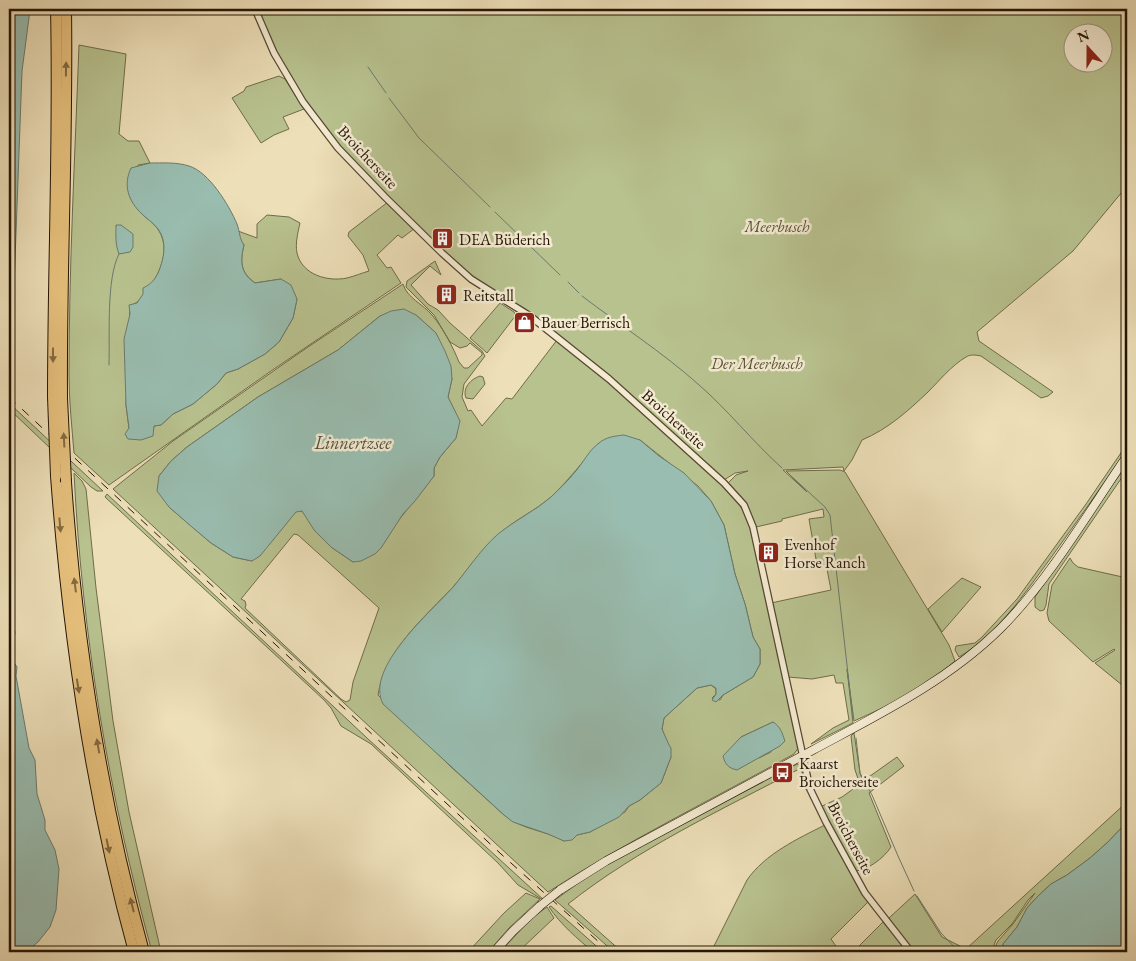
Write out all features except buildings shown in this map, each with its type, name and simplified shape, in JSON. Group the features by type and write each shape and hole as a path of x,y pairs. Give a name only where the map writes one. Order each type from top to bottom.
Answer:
{"highway":[{"path":"56,9 57,89 53,297 57,397 74,575 94,722 112,818 144,952"},
{"path":"66,9 62,297 57,397 56,476 69,622 84,723 113,873 134,952"}],"main road":[{"path":"494,952 513,930 540,906 560,890 606,860 921,690 948,673 980,648 1006,623 1031,594 1127,456"}],"street":[{"name":"Broicherseite","path":"255,9 274,53 303,102 338,148 367,178 452,263 479,285 530,316 609,380 724,483 741,501 750,518 754,532 810,789 851,869 873,905 911,952"}],"green space":[{"name":"Meerbusch","path":"255,9 1127,9 1127,186 1073,251 977,332 979,341 1053,392 1041,398 981,356 970,355 955,365 897,419 880,431 862,440 844,471 843,467 783,470 807,492 786,471 840,470 845,472 949,645 955,661 920,687 854,721 847,669 853,723 811,744 833,728 849,720 843,683 836,683 834,675 812,679 788,677 771,603 831,590 826,564 817,565 809,519 824,517 823,509 756,527 743,501 728,483 736,475 748,471 735,473 724,480 612,378 525,309 476,279 430,239 345,152 313,113 274,53"},
{"path":"79,45 126,54 119,134 128,141 139,141 150,163 138,165 131,199 140,212 157,228 161,235 164,249 162,264 151,285 137,302 130,306 126,405 129,428 153,430 154,426 161,425 173,414 193,404 217,384 226,373 238,369 265,354 279,342 293,318 297,299 281,279 255,283 246,275 242,266 244,245 239,238 238,231 257,238 257,224 267,215 289,217 300,223 296,249 304,267 324,278 340,279 369,271 363,255 348,236 349,232 388,202 415,228 402,238 398,235 377,255 387,268 391,267 401,283 271,371 109,485 74,453 70,405 72,210"},
{"path":"279,76 285,79 304,109 283,117 289,129 261,143 232,98 244,91 246,87"},
{"path":"435,261 441,275 430,266 411,285 428,304 438,310 482,351 485,356 464,384 462,397 468,411 471,410 482,426 506,398 512,399 557,340 609,381 731,492 748,518 799,747 794,754 639,838 548,892 113,489 173,441 308,347 403,284 408,293 436,320 459,362 464,368 468,368 482,353 470,343 460,348 450,342 434,315 406,287 407,281","holes":["416,315 436,333 452,379 448,397 459,421 456,438 440,457 434,468 434,476 394,526 353,562 331,547 302,511 296,511 269,544 252,561 233,557 211,543 169,507 159,476 171,461 187,447 258,397 338,350 380,316","640,440 698,486 711,501 724,525 735,574 753,637 760,649 760,664 753,677 723,695 720,700 712,698 716,694 716,689 711,685 697,688 664,718 662,729 671,757 661,783 640,800 629,806 625,812 590,832 564,841 518,824 504,815 450,766 378,695 388,664 397,649 418,623 453,587 492,541 504,530 551,497 599,443","294,534 298,535 379,608 353,682 350,700 346,702 341,699 245,608 245,601 241,599","773,722 771,752 759,758 741,737"]},
{"path":"500,303 516,315 487,353 470,338"},
{"path":"480,376 483,377 485,384 473,399 466,398 466,387 473,379"},
{"path":"9,403 103,491 97,491 91,487 9,409"},
{"path":"1127,444 1127,449 1108,477 1020,600 998,626 973,648 959,657 955,650 956,646 975,643 1017,599"},
{"path":"1127,464 1127,470 1049,584 1046,605 1044,610 1040,611 1035,607 1035,597"},
{"path":"74,473 82,481 86,489 96,588 113,721 129,812 161,952 152,952 123,834 100,715 84,594"},
{"path":"107,494 367,738 545,901 518,885 498,863 371,744 341,726 324,700 105,497"},
{"path":"1070,558 1078,567 1127,578 1127,681 1122,685 1095,663 1114,649 1093,662 1049,621 1047,613 1052,585"},
{"path":"962,578 981,587 942,632 928,609"},
{"path":"854,733 863,781 897,757 904,766 869,793 891,847 875,863 864,869 854,871 820,807 842,797 860,784 855,770 851,736"},
{"path":"797,764 803,765 809,789 806,790 801,768 652,847 568,904 622,952 614,952 555,900 611,862"},
{"path":"1127,802 1127,822 1090,858 1051,884 1037,897 1027,908 1017,927 1003,944 1004,952 996,952 998,941 1013,924 1035,893 1012,924 996,940 994,952 913,952 889,921 889,918 915,894 942,937 966,949"},
{"path":"825,825 868,902 831,939 840,952 711,952 747,880 754,871 782,848"},
{"path":"526,893 540,899 509,928 488,952 468,952 504,913"},
{"path":"551,906 603,952 593,952 581,942 559,920 549,907"},
{"path":"547,907 554,918 518,952 500,952 531,919"},
{"path":"883,922 908,952 853,952"}],"water":[{"path":"9,9 30,10 22,71 14,287 9,308"},
{"path":"150,163 170,163 189,166 204,175 224,199 237,224 244,245 242,266 246,275 255,283 281,279 291,285 297,299 293,318 279,342 265,354 238,369 226,373 217,384 193,404 173,414 161,425 154,426 153,436 141,440 128,439 125,434 129,428 126,405 124,339 130,314 129,305 137,303 143,294 143,288 156,277 161,264 164,246 163,238 155,225 133,204 128,192 127,181 131,168"},
{"path":"116,225 121,225 133,234 133,247 130,252 119,254 116,243"},
{"name":"Linnertzsee","path":"404,309 416,315 436,333 445,351 451,366 452,379 448,397 460,421 456,438 440,457 434,468 434,476 403,514 375,554 361,561 353,562 331,547 314,530 302,511 296,512 260,556 252,561 233,557 211,543 169,507 157,491 159,476 171,461 187,447 258,397 338,350 380,316 391,311"},
{"path":"624,435 640,440 684,473 711,501 724,525 735,574 753,637 760,649 760,664 753,677 723,695 716,702 712,700 716,694 716,688 711,685 697,688 664,718 662,729 671,748 671,757 661,783 640,800 629,806 619,817 590,832 577,835 572,840 564,841 513,822 504,815 383,704 380,690 383,674 391,657 492,540 551,497 599,443 614,436"},
{"path":"9,616 15,632 11,658 17,667 16,676 29,748 35,760 37,794 45,820 45,830 55,850 59,869 56,910 50,927 38,942 26,952 9,952"},
{"path":"773,722 780,728 785,741 780,746 737,770 727,765 723,756 741,737"},
{"path":"1127,822 1127,952 1004,952 1003,944 1017,927 1027,908 1037,897 1051,884 1090,858"}],"waterway":[{"path":"368,67 386,93"},
{"path":"389,98 419,138 490,207"},
{"path":"495,212 560,275"},
{"path":"109,365 110,292 119,254"},
{"path":"568,282 579,293"},
{"path":"582,296 698,384 782,468"},
{"path":"790,475 825,507 830,515 853,718"},
{"path":"856,738 860,773 872,795 914,891"},
{"path":"917,896 941,933 959,952"}],"railway":[{"path":"9,397 501,854 610,952"}],"place":[{"name":"DEA Büderich","path":"443,239"},
{"name":"Reitstall","path":"447,295"},
{"name":"Bauer Berrisch","path":"525,322"},
{"name":"Evenhof Horse Ranch","path":"768,553"},
{"name":"Kaarst Broicherseite","path":"783,772"}],"park label":[{"name":"Der Meerbusch","path":"757,363"}]}
